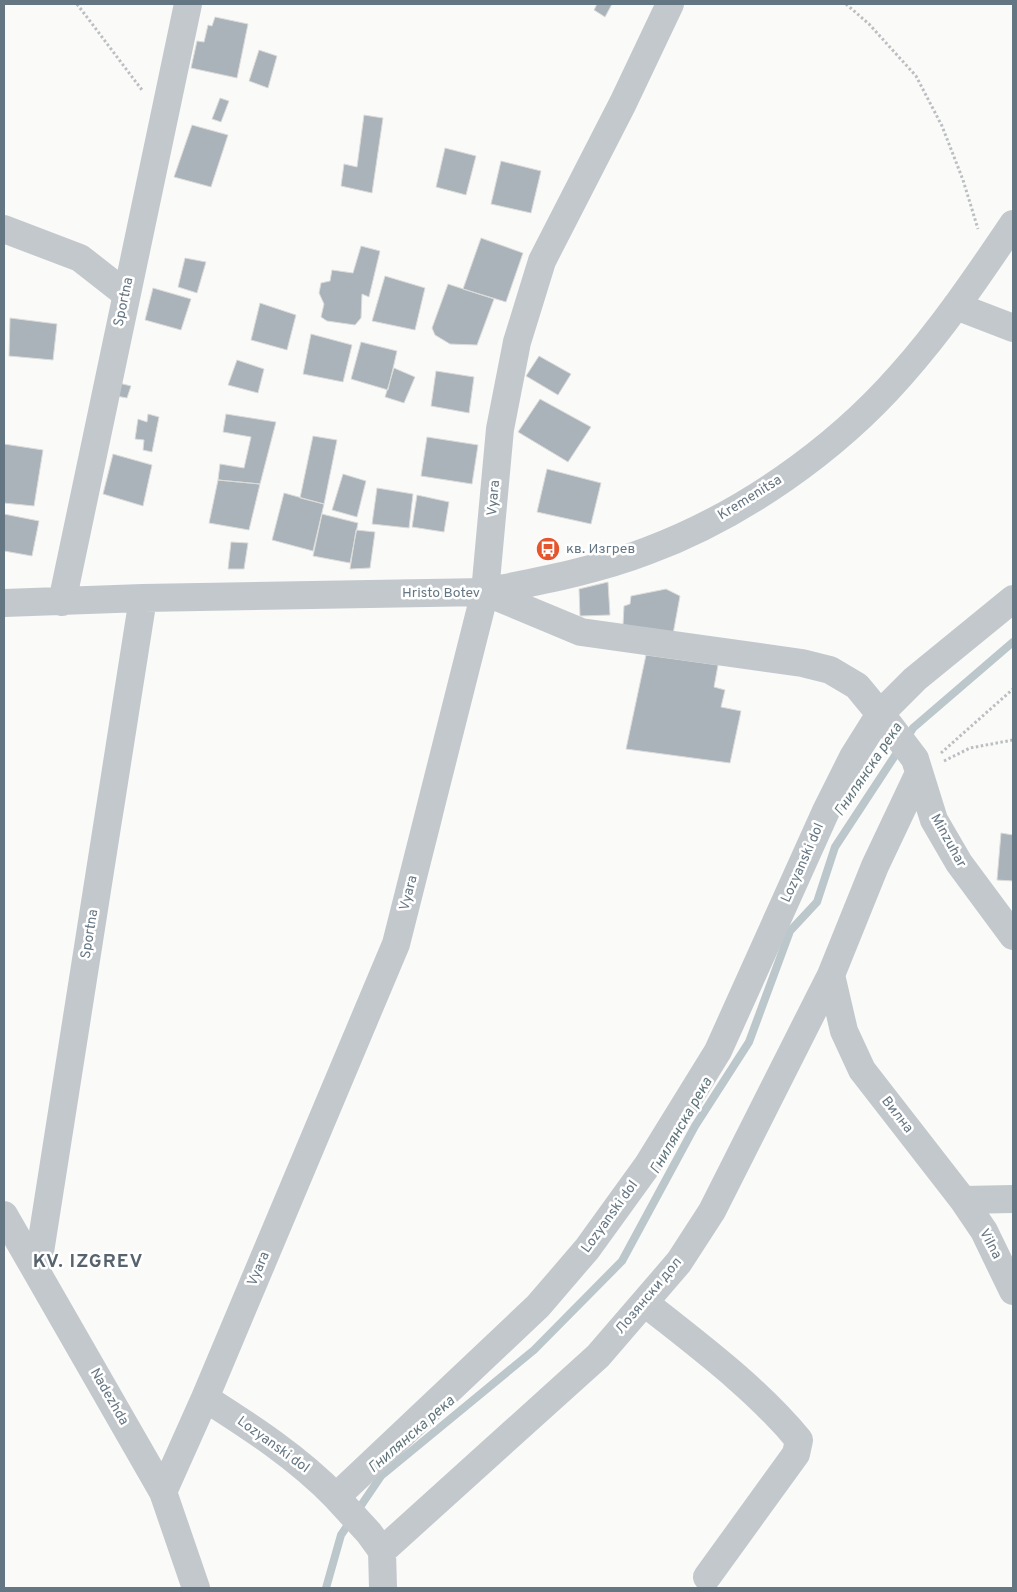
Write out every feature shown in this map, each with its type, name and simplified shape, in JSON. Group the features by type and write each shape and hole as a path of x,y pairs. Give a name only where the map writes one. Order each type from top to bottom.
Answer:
{"street":[{"name":"Sportna","path":"62,602 188,4"},
{"name":"Vyara","path":"163,1492 205,1398 396,944 485,592 500,429 517,342 542,261 622,104 670,4"},
{"name":"Kremenitsa","path":"485,592 566,575 646,552 702,527 772,487 838,436 900,376 956,306 1013,224"},
{"path":"4,229 80,258 126,294"},
{"path":"956,306 1013,328"},
{"name":"Hristo Botev","path":"4,603 143,598 485,592 581,632 802,663 830,670 857,686 885,720"},
{"name":"Sportna","path":"36,1271 143,598"},
{"name":"Lozyanski dol","path":"205,1398 274,1443 310,1471 340,1502 538,1306 587,1249 647,1166 718,1051 826,811 853,757 885,720 915,679 1013,599"},
{"name":"Minzuhar","path":"885,720 916,766 934,820 959,863 1013,936"},
{"path":"831,975 916,766"},
{"name":"Вилна","path":"831,975 844,1031 862,1070 963,1200"},
{"name":"Лозянски дол","path":"375,1542 553,1399 598,1356 679,1262 712,1211 831,975"},
{"path":"963,1200 1013,1199"},
{"name":"Vilna","path":"963,1200 984,1231 1013,1291"},
{"name":"Nadezhda","path":"4,1215 163,1492 196,1588"},
{"path":"645,1303 733,1372 782,1420 799,1440 796,1454 707,1577"},
{"path":"340,1502 375,1542 383,1588"}],"path":[{"path":"77,4 164,118"},
{"path":"846,4 869,24 916,76 942,126 963,180 988,260"},
{"path":"916,766 1013,689"},
{"path":"916,766 970,748 1013,740"}],"building":[{"path":"597,4 612,4 605,17 594,10"},
{"path":"215,17 248,24 237,78 191,68 197,41 204,42 208,25 212,26"},
{"path":"259,50 277,56 268,88 249,81"},
{"path":"220,98 229,101 221,122 212,119"},
{"path":"364,115 383,118 372,193 341,186 344,164 357,167"},
{"path":"192,125 228,135 211,187 174,177"},
{"path":"445,148 476,156 466,195 436,187"},
{"path":"501,161 541,171 531,213 491,204"},
{"path":"481,238 523,253 506,302 463,289"},
{"path":"361,246 380,251 369,297 362,294 361,318 355,325 327,321 321,317 324,304 319,293 321,283 330,281 332,270 353,273"},
{"path":"185,258 206,262 197,293 178,287"},
{"path":"385,276 425,288 415,330 372,321"},
{"path":"448,284 494,299 477,345 450,344 435,335 432,328"},
{"path":"153,288 191,299 181,330 145,320"},
{"path":"260,303 296,315 287,350 251,340"},
{"path":"10,318 57,324 53,360 9,356"},
{"path":"311,334 352,345 343,382 303,374"},
{"path":"361,342 397,351 388,390 351,379"},
{"path":"539,356 571,374 558,395 526,376"},
{"path":"237,360 264,369 258,393 228,385"},
{"path":"394,368 415,377 404,403 385,397"},
{"path":"436,371 474,377 469,413 431,406"},
{"path":"119,383 131,386 127,398 116,396"},
{"path":"540,399 591,427 568,462 518,432"},
{"path":"148,414 159,417 152,452 143,450 144,440 135,439 138,419 147,422"},
{"path":"226,414 276,422 260,484 218,480 220,464 244,468 251,437 223,432"},
{"path":"313,436 337,440 324,504 300,498"},
{"path":"427,437 478,445 472,484 421,476"},
{"path":"4,444 43,450 34,506 4,503"},
{"path":"113,454 152,465 143,506 103,494"},
{"path":"547,469 601,483 591,524 537,512"},
{"path":"343,474 366,481 357,517 332,510"},
{"path":"218,480 260,484 249,530 209,523"},
{"path":"377,488 413,494 409,528 372,524"},
{"path":"284,493 324,504 313,551 272,540"},
{"path":"417,495 449,502 444,532 412,527"},
{"path":"4,514 39,521 32,556 4,551"},
{"path":"322,514 358,523 350,563 313,556"},
{"path":"356,530 375,532 370,568 350,569"},
{"path":"231,542 248,543 244,569 228,569"},
{"path":"608,582 610,615 580,616 579,589"},
{"path":"666,589 680,596 673,634 623,625 624,606 630,604 631,596"},
{"path":"646,655 718,665 714,687 725,690 721,707 741,711 730,763 626,749"},
{"path":"1001,833 1013,835 1013,881 997,880"}],"waterway":[{"name":"Гнилянска река","path":"907,738 913,728 1013,642"},
{"name":"Гнилянска река","path":"326,1588 341,1535 381,1476 534,1350 622,1261 695,1126 749,1042 790,931 817,902 835,847 900,748"}],"place":[{"name":"кв. Изгрев","path":"548,549"}],"district":[{"name":"KV. IZGREV","path":"88,1262"}]}
